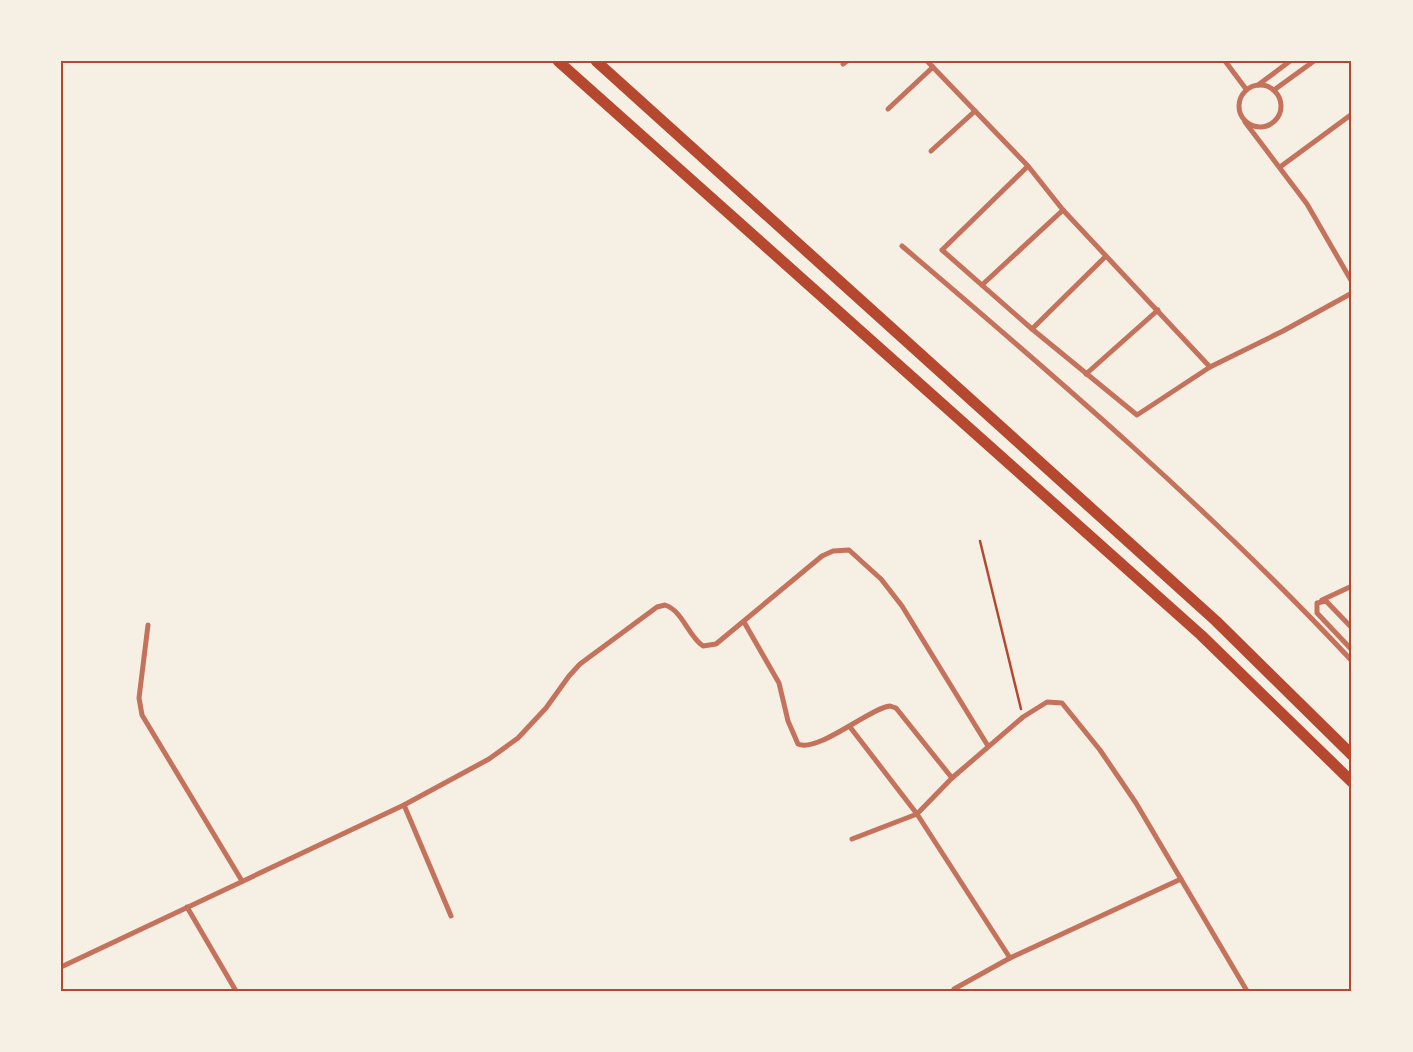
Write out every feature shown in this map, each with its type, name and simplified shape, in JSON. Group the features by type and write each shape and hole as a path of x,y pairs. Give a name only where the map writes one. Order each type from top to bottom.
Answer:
{"highway":[{"path":"558,61 1201,635 1352,782"},
{"path":"596,61 1216,621 1352,755"}],"street":[{"path":"927,61 1028,166 1063,210 1210,367"},
{"path":"1225,61 1246,90"},
{"path":"1290,61 1258,85 1246,90 1239,99 1238,105 1245,122 1306,204 1352,282"},
{"path":"1274,90 1314,61"},
{"path":"888,109 933,67"},
{"path":"1245,122 1262,127 1277,118 1281,107 1274,90 1258,85"},
{"path":"931,151 975,111"},
{"path":"1280,167 1352,114"},
{"path":"1028,166 942,250 1032,329 1137,415 1210,367 1283,331 1352,293"},
{"path":"982,285 1063,210"},
{"path":"902,246 1157,467 1305,611 1352,661"},
{"path":"1032,329 1106,256"},
{"path":"1086,374 1158,310"},
{"path":"61,967 404,805 489,759 518,738 546,708 580,664 657,607 664,605 675,611 697,642 704,646 716,644 822,556 833,551 849,550 881,578 902,606 988,746"},
{"path":"1352,586 1319,601 1315,606 1317,613 1352,650"},
{"path":"1319,601 1329,603 1352,628"},
{"path":"744,622 779,684 788,721 798,744 810,745 850,727 887,706 894,706 952,778"},
{"path":"148,625 139,690 142,715 242,881"},
{"path":"852,839 917,814 952,778 1023,717 1047,702 1056,701 1068,709 1100,750 1181,879 1247,991"},
{"path":"850,727 917,814 1010,958"},
{"path":"404,805 451,916"},
{"path":"954,989 1010,958 1181,879"},
{"path":"187,907 236,991"}],"path":[{"path":"980,541 1023,717"}]}
